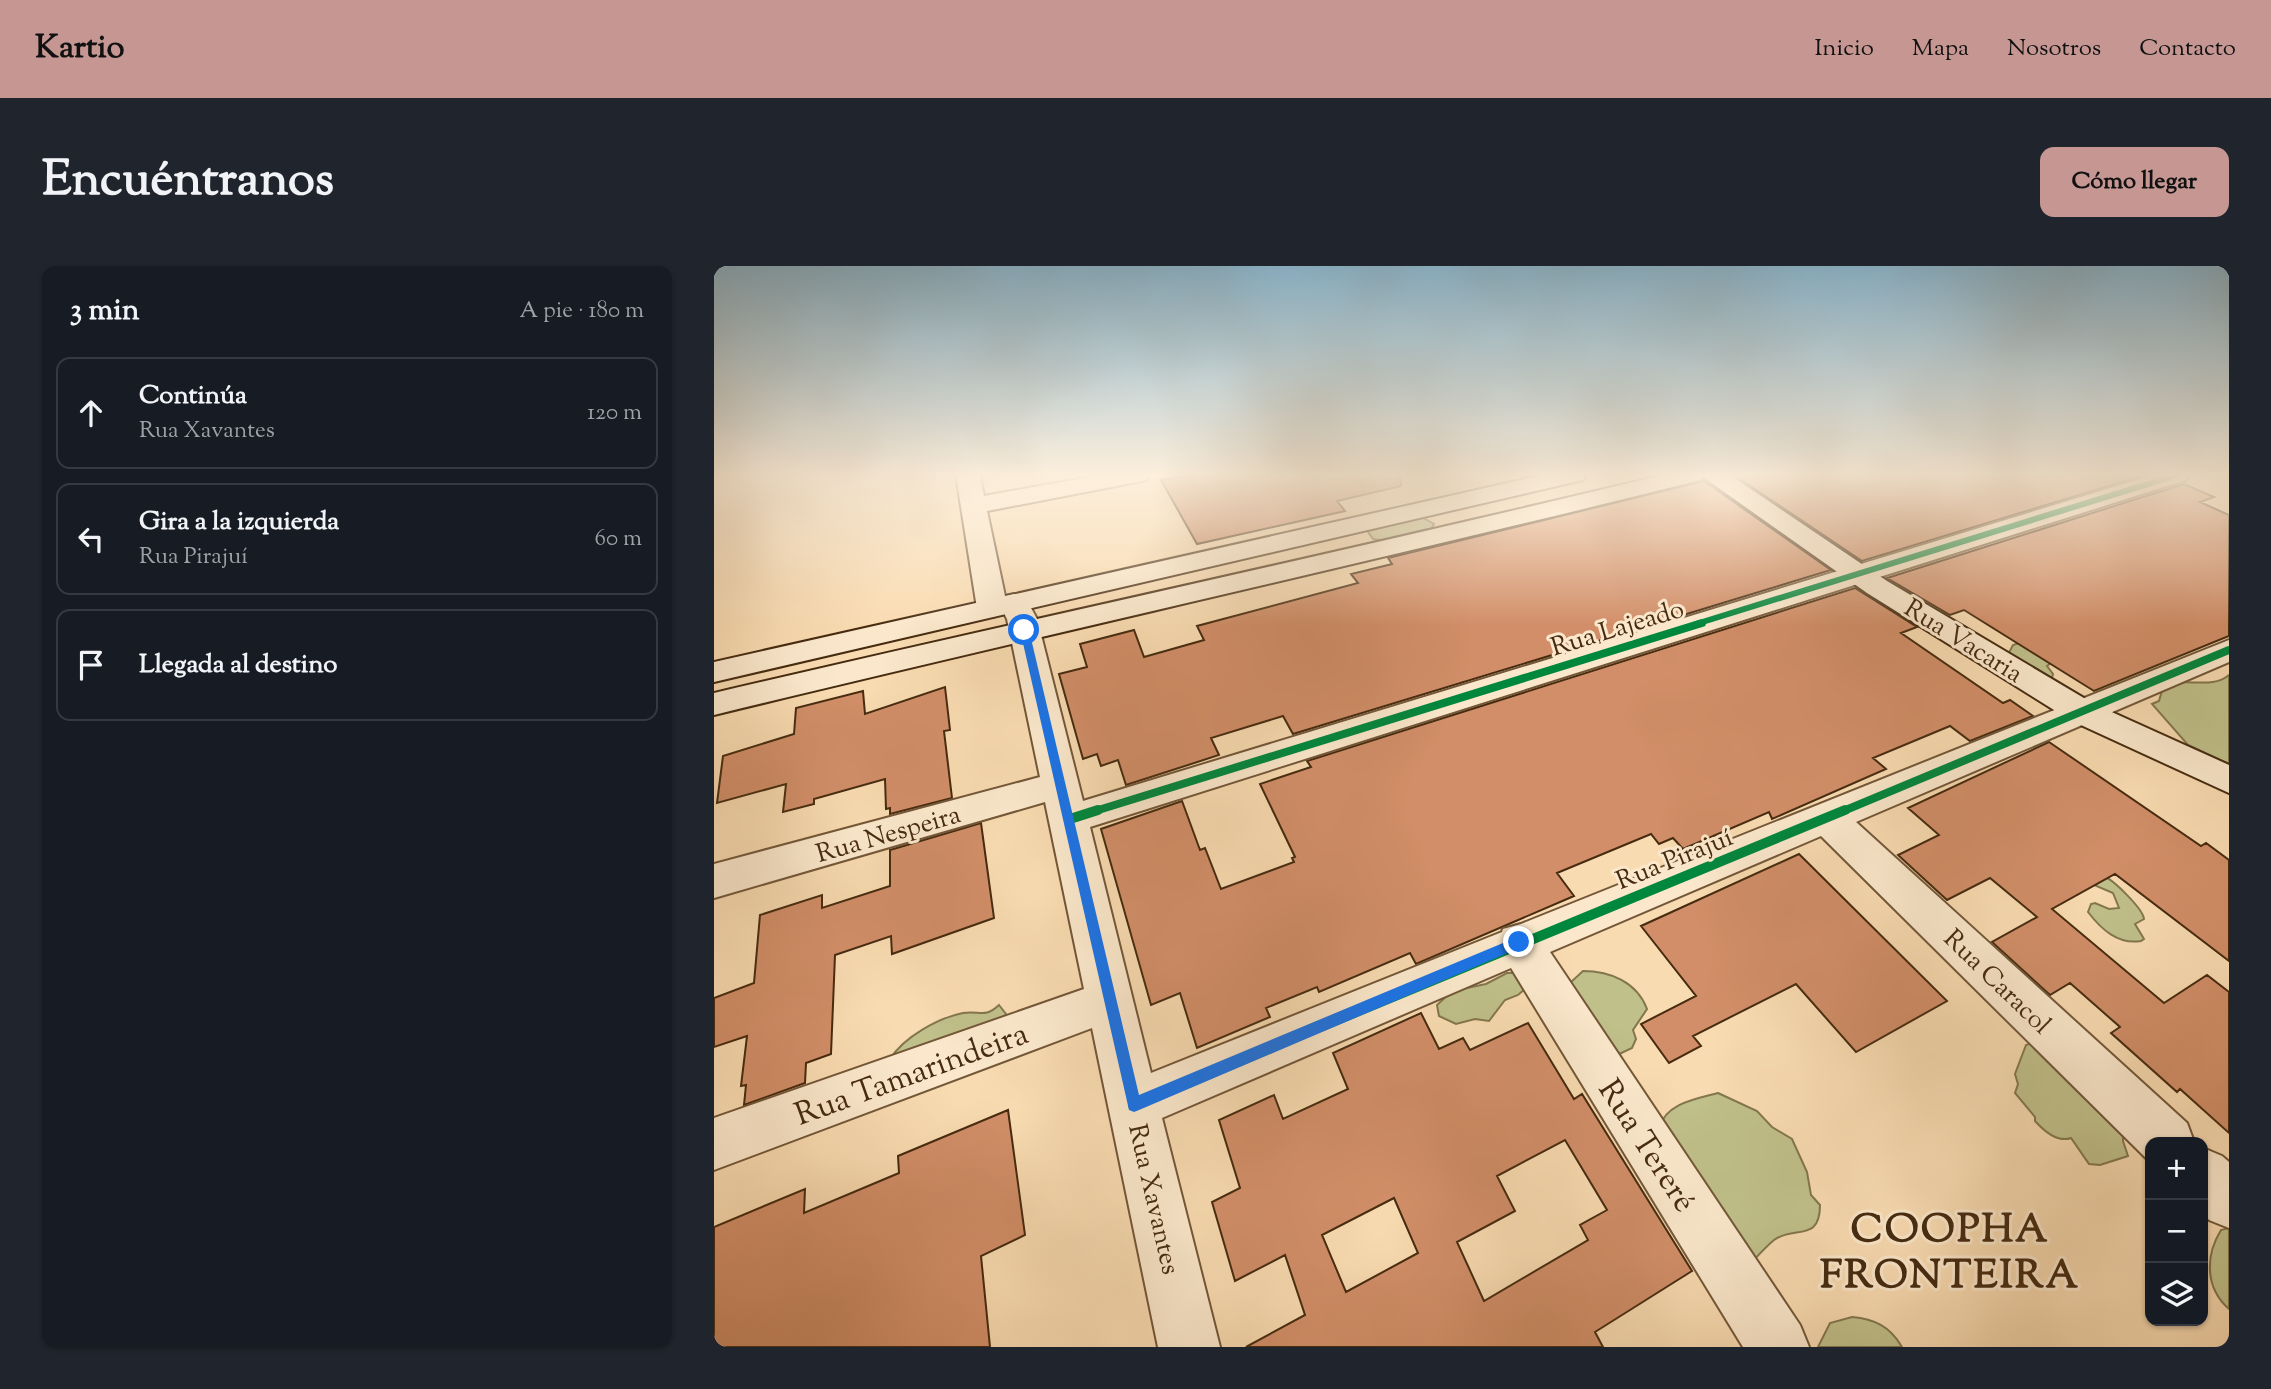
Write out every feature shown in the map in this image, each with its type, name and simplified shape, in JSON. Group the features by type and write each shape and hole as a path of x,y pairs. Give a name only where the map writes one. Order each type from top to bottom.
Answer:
{"street":[{"name":"Rua Xavantes","path":"980,525 1010,614 1066,802 1189,1347"},
{"path":"714,704 1010,614 1369,525"},
{"path":"714,672 1010,614 1356,558 1488,525"},
{"name":"Rua Vacaria","path":"1788,525 1859,574 2082,712 2229,780"},
{"name":"Rua Lajeado","path":"1066,802 1859,574 2015,525"},
{"name":"Rua Pirajuí","path":"1134,1104 1519,942 1828,819 2229,650"},
{"name":"Rua Nespeira","path":"714,881 1066,802"},
{"name":"Rua Caracol","path":"1828,819 2163,1137"},
{"name":"Rua Tereré","path":"1519,942 1778,1347"},
{"name":"Rua Tamarindeira","path":"714,1144 1109,1002"},
{"path":"2208,1180 2229,1200"}],"green space":[{"path":"1381,525 1433,525 1431,529 1380,540 1373,539 1366,529"},
{"path":"2022,642 2051,663 2047,666 2053,674 2051,682 2006,658 2013,645"},
{"path":"2229,675 2229,764 2188,745 2152,704 2159,701 2163,687 2180,682 2214,682"},
{"path":"2103,876 2139,908 2144,919 2135,924 2144,939 2141,941 2118,938 2088,912 2091,904 2095,903 2109,909 2119,908 2113,893 2094,885"},
{"path":"1583,971 1612,976 1637,992 1647,1009 1633,1030 1636,1039 1632,1048 1615,1056 1555,1012 1571,982"},
{"path":"1507,973 1518,973 1525,989 1505,1000 1489,1021 1475,1019 1456,1024 1439,1016 1437,1005 1452,991 1486,984"},
{"path":"999,1005 1006,1014 1001,1022 890,1059 904,1043 933,1024 963,1013 986,1013"},
{"path":"2039,1041 2123,1131 2128,1156 2100,1165 2089,1164 2071,1138 2056,1137 2035,1121 2035,1117 2015,1093 2018,1084 2015,1074 2026,1045"},
{"path":"1718,1093 1757,1111 1772,1127 1792,1139 1807,1172 1811,1195 1820,1205 1819,1217 1811,1229 1774,1240 1739,1275 1659,1128 1668,1113 1683,1103"},
{"path":"2229,1228 2229,1309 2215,1291 2210,1261 2221,1230"},
{"path":"1852,1317 1881,1325 1902,1347 1818,1347 1830,1323"}],"building":[{"path":"1187,525 1280,525 1197,544"},
{"path":"1522,525 1767,525 1831,570 1293,734 1283,716 1211,738 1219,755 1126,785 1118,760 1101,766 1097,754 1083,759 1059,674 1087,667 1080,644 1134,630 1144,657 1204,640 1197,626 1358,583 1351,574 1392,564 1388,558"},
{"path":"1809,525 1979,525 1862,561"},
{"path":"2053,525 2229,525 2229,636 2094,691 1964,610 1950,615 1887,578"},
{"path":"1855,588 1917,627 1901,633 2003,703 2010,700 2033,716 1970,741 1950,726 1873,758 1886,769 1772,819 1769,812 1683,849 1673,838 1659,844 1651,834 1557,873 1574,896 1416,964 1410,953 1319,992 1317,987 1266,1008 1270,1017 1197,1048 1180,993 1151,1005 1101,829 1182,801 1200,850 1205,848 1221,889 1294,862 1292,858 1295,857 1260,784 1311,767 1307,761"},
{"path":"945,687 950,730 944,731 952,798 890,814 890,808 886,809 885,779 814,799 814,804 783,812 786,784 717,803 723,756 794,734 796,708 863,691 865,714"},
{"path":"2049,742 2201,846 2206,843 2229,860 2229,961 2115,874 2052,909 2164,1003 2207,975 2229,992 2229,1133 2180,1089 2177,1092 2111,1033 2120,1027 2070,983 2050,995 1992,942 2037,917 1990,878 1947,900 1898,855 1939,835 1908,808"},
{"path":"981,823 994,918 892,954 891,936 835,955 831,1054 806,1063 805,1083 744,1105 746,1085 741,1086 747,1036 714,1047 714,998 754,983 760,915 822,895 822,908 890,886 890,850"},
{"path":"1799,854 1947,1001 1856,1052 1796,984 1693,1036 1701,1046 1669,1063 1641,1024 1696,996 1641,926"},
{"path":"1421,1013 1439,1049 1463,1038 1470,1050 1528,1023 1574,1099 1582,1094 1692,1271 1595,1332 1603,1347 1246,1347 1305,1315 1285,1255 1235,1281 1212,1202 1240,1188 1219,1120 1274,1095 1283,1119 1348,1089 1333,1053","holes":["1565,1140 1607,1210 1580,1225 1588,1240 1484,1301 1457,1242 1515,1211 1497,1176","1394,1198 1418,1253 1346,1292 1322,1235"]},
{"path":"1008,1110 1025,1235 981,1256 990,1347 714,1347 714,1227 805,1189 804,1213 899,1173 898,1156"}],"cycle path":[{"path":"1070,819 2015,525"},
{"path":"1134,1105 2229,650"}],"district":[{"name":"COOPHA FRONTEIRA","path":"1950,1250"}],"route":[{"path":"1024,630 1062,784 1134,1104 1519,942"}]}
